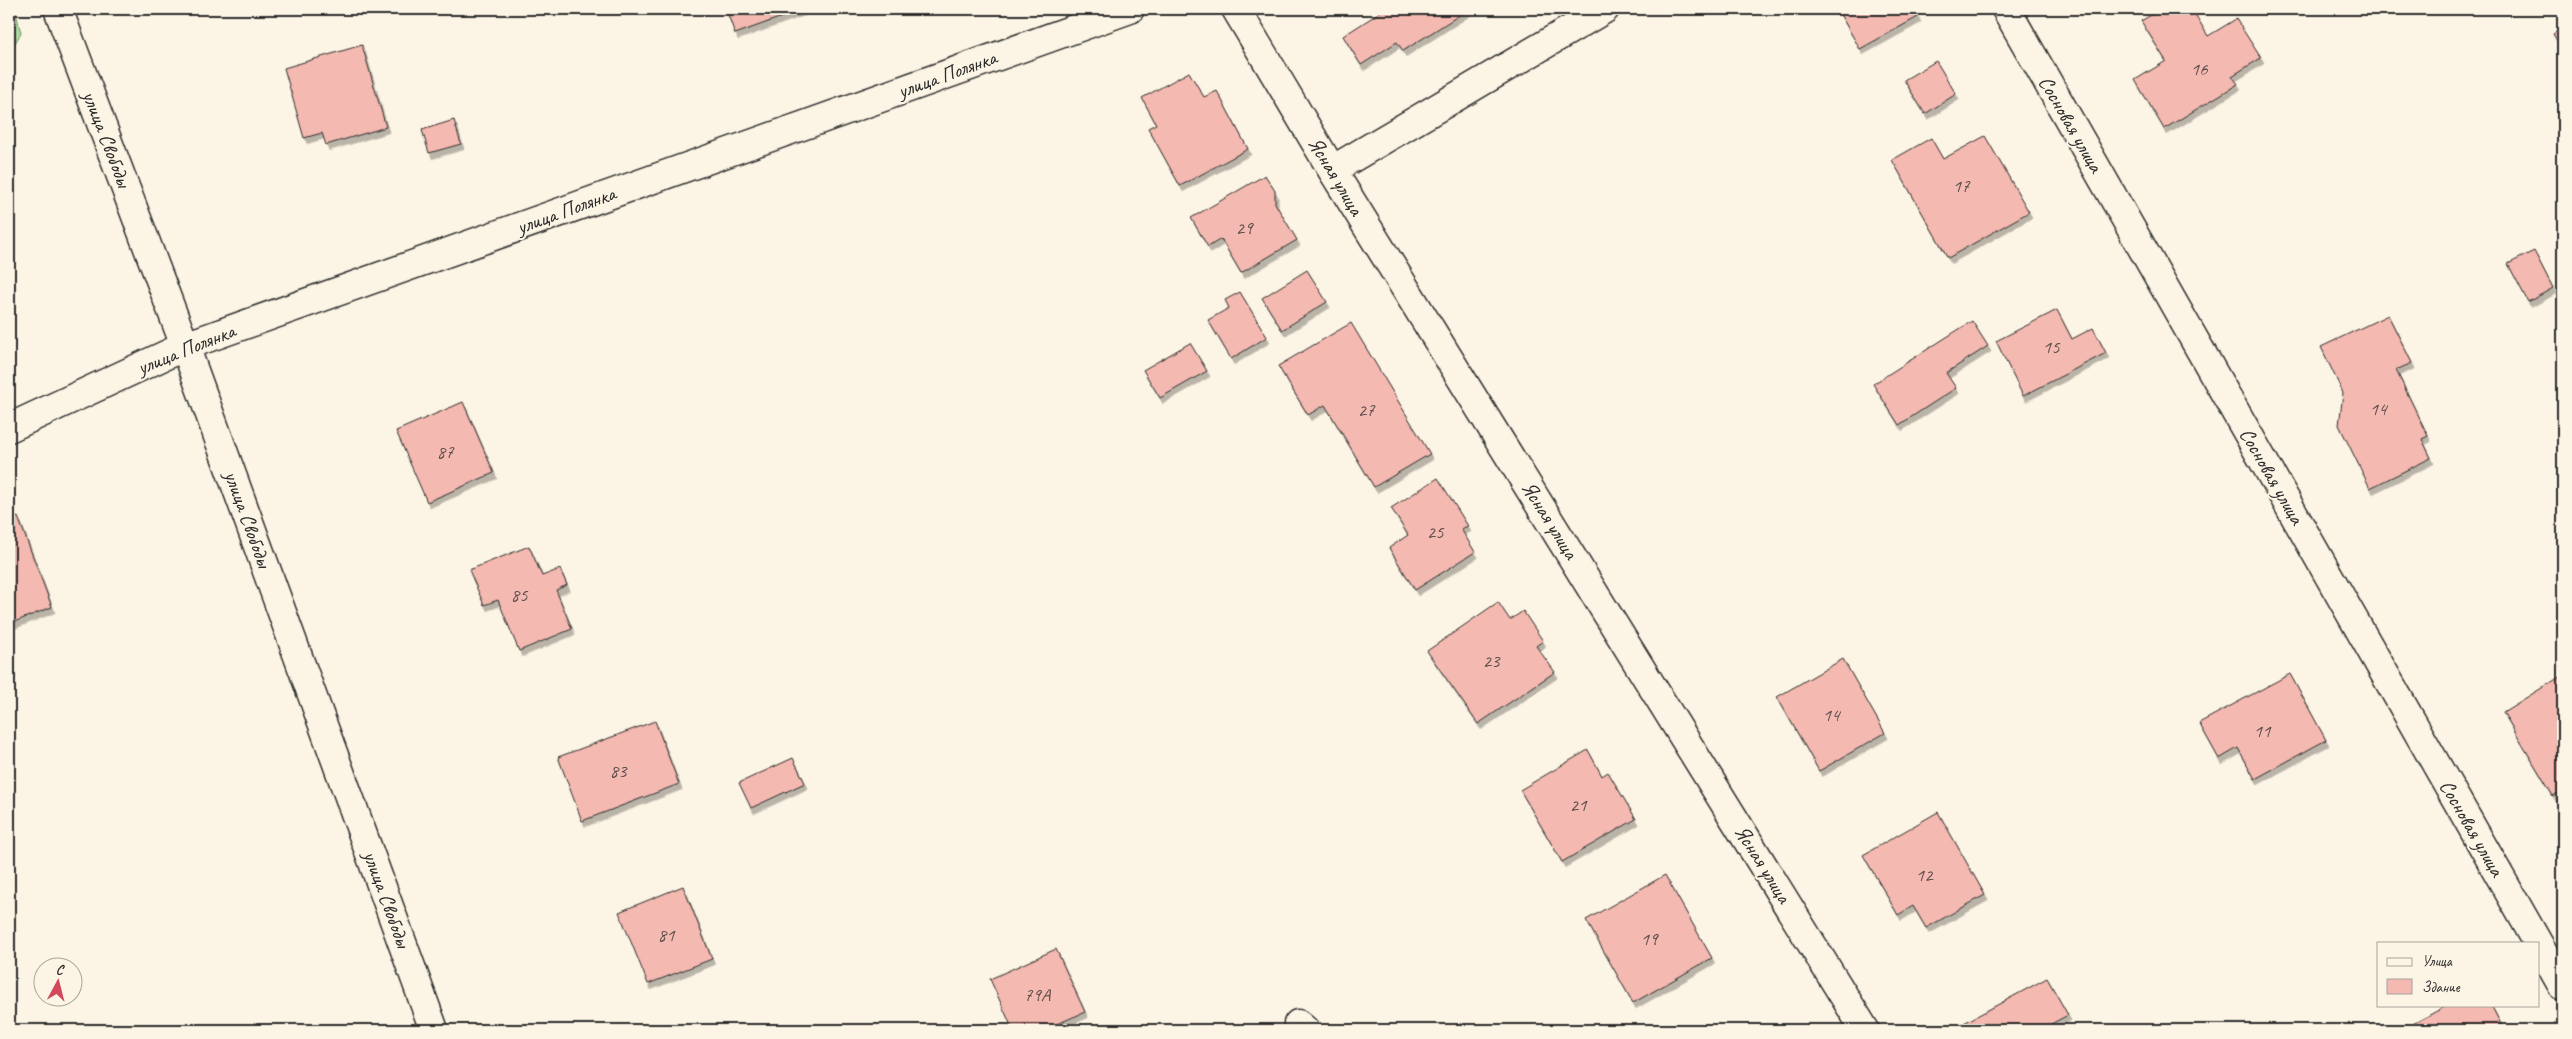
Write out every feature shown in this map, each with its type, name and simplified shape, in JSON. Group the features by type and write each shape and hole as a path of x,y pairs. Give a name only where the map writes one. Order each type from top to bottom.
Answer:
{"street":[{"name":"улица Свободы","path":"58,9 185,346 434,1030"},
{"name":"улица Полянка","path":"9,428 185,346 1130,9"},
{"name":"Ясная улица","path":"1236,9 1332,170 1865,1030"},
{"path":"1332,170 1605,9"},
{"name":"Сосновая улица","path":"2006,9 2537,942"},
{"name":"Сосновая улица","path":"2540,947 2563,987"}],"green space":[{"path":"9,9 15,9 21,33 9,53"}],"building":[{"path":"726,9 804,9 735,34"},
{"path":"1380,9 1469,9 1403,51 1397,42 1361,65 1343,36 1379,13"},
{"path":"1837,9 1914,9 1918,17 1860,49"},
{"path":"2161,9 2192,9 2208,36 2236,19 2261,58 2232,76 2238,84 2164,129 2135,80 2166,61 2141,21"},
{"path":"2563,28 2563,51 2553,34"},
{"path":"362,45 386,127 326,145 322,133 304,138 284,68"},
{"path":"1936,61 1956,94 1925,114 1904,80"},
{"path":"1189,72 1204,97 1217,91 1248,149 1180,186 1148,128 1156,124 1142,98"},
{"path":"454,120 461,144 429,153 422,130"},
{"path":"1985,136 2029,212 1948,258 1892,160 1931,138 1943,159"},
{"path":"1265,175 1275,191 1275,203 1297,240 1241,273 1221,239 1208,247 1191,218"},
{"path":"2534,251 2553,288 2528,302 2508,264"},
{"path":"1307,270 1327,302 1282,330 1262,298"},
{"path":"1240,292 1267,337 1231,359 1208,320 1229,308 1225,300"},
{"path":"2057,310 2072,339 2093,328 2106,353 2023,396 1996,341"},
{"path":"2388,315 2412,363 2396,370 2428,436 2422,439 2431,458 2370,488 2339,425 2343,393 2321,347"},
{"path":"1972,321 1988,346 1946,373 1956,388 1899,425 1873,384"},
{"path":"1351,323 1430,454 1374,487 1325,405 1308,415 1278,366"},
{"path":"1190,343 1207,371 1160,398 1143,370"},
{"path":"463,402 494,473 427,502 396,431"},
{"path":"1438,478 1468,526 1461,529 1475,552 1415,590 1389,548 1408,535 1391,508"},
{"path":"18,517 52,607 9,624 9,521"},
{"path":"529,546 542,576 560,569 567,585 556,590 572,629 519,651 498,600 484,605 469,570"},
{"path":"1498,602 1510,620 1523,611 1543,641 1536,646 1555,672 1478,724 1427,651"},
{"path":"1843,659 1885,733 1819,771 1777,697"},
{"path":"2290,674 2326,740 2255,779 2238,748 2219,759 2199,723"},
{"path":"2563,675 2563,790 2553,796 2503,712"},
{"path":"655,721 679,784 582,821 558,757"},
{"path":"1588,750 1602,776 1608,772 1636,819 1562,862 1520,790"},
{"path":"793,758 805,783 751,808 739,783"},
{"path":"1938,812 1985,895 1926,928 1913,906 1898,915 1863,855"},
{"path":"1665,875 1712,958 1633,1003 1586,920"},
{"path":"683,886 712,959 648,984 619,912"},
{"path":"1056,949 1085,1012 1043,1030 1013,1030 990,979"},
{"path":"2047,978 2068,1015 2040,1030 1951,1030"},
{"path":"2446,1006 2492,1006 2504,1030 2414,1030 2411,1025"}]}
